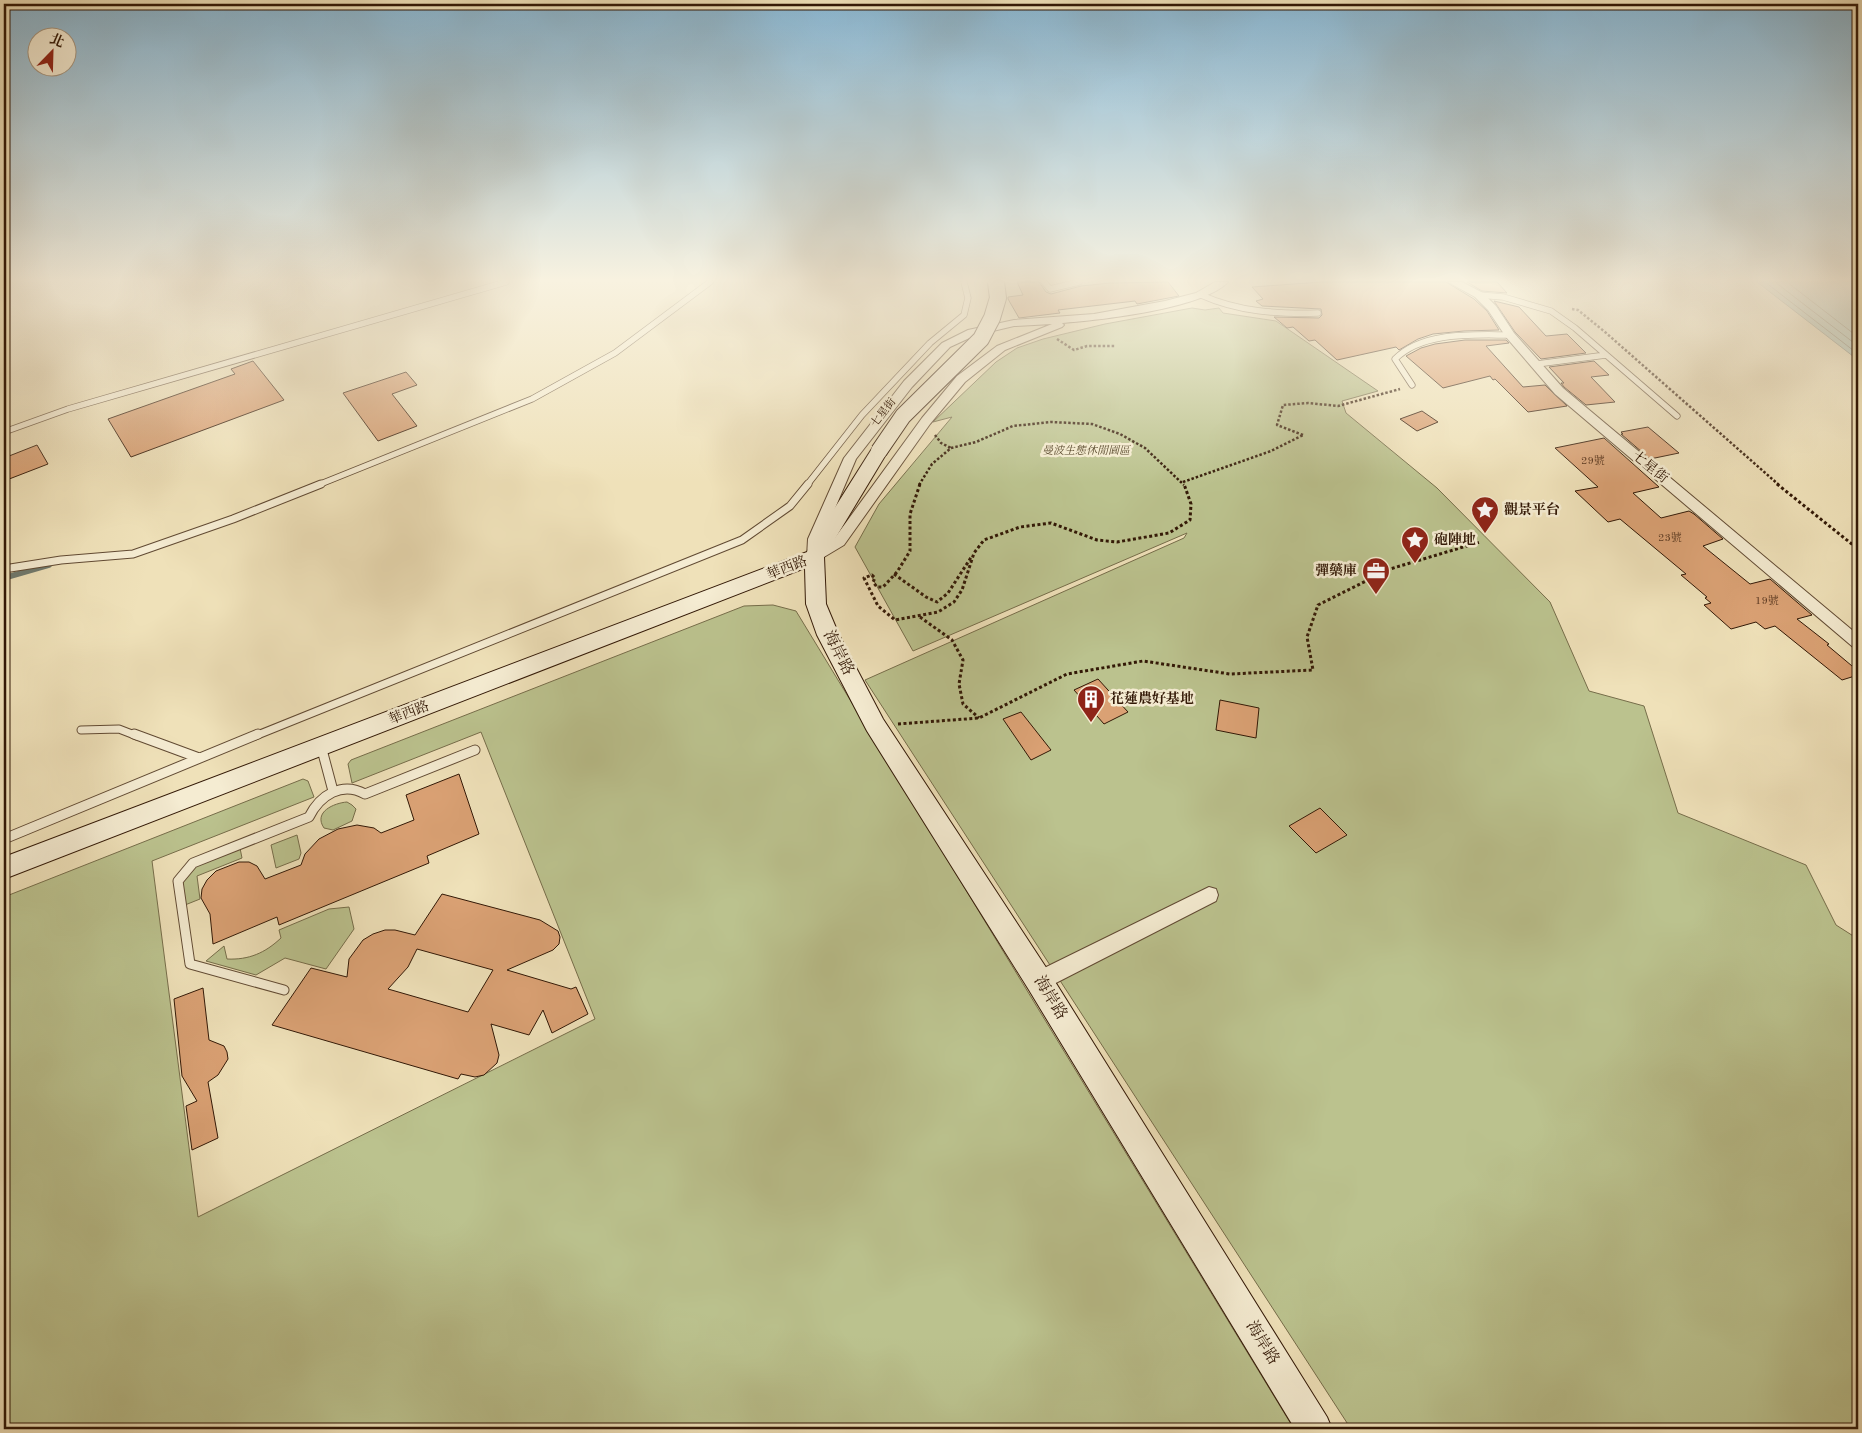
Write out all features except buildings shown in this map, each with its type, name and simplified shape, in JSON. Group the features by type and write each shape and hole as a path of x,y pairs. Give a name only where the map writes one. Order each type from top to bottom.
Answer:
{"main road":[{"path":"814,557 879,451 903,416 971,349"},
{"name":"海岸路","path":"814,557 816,604 828,635 875,726 1039,981 1315,1429"},
{"name":"華西路","path":"4,868 814,557"}],"street":[{"name":"七星街","path":"814,557 815,539 850,458 908,384 942,349"},
{"name":"七星街","path":"814,557 839,542 926,421 961,380 1000,349"},
{"name":"七星街","path":"1523,349 1559,391 1574,405 1858,643"},
{"path":"1039,981 1209,895"}],"lane":[{"path":"4,432 68,409 275,349"},
{"path":"4,569 61,560 133,554 242,515 523,403 619,349"},
{"path":"4,839 199,758 742,540 790,506 862,415 924,349"},
{"path":"1407,349 1399,352 1395,359 1412,385"},
{"path":"1600,349 1677,416"},
{"path":"1537,364 1606,354"},
{"path":"81,730 119,730 199,758"},
{"path":"321,746 333,791"},
{"path":"284,990 190,964 178,881 193,863 309,817 315,804 333,791 354,788 365,794 475,750"}],"path":[{"path":"1624,349 1770,478 1858,548"},
{"path":"1183,482 1271,451 1304,436 1277,425 1282,405 1338,406 1412,385"},
{"path":"894,574 906,580 929,599 937,602 946,597 964,564 984,540 1020,527 1051,523 1097,540 1117,542 1169,533 1190,520 1191,504 1183,482 1146,448 1120,434 1092,424 1051,422 1013,426 976,442 951,448 932,464 920,483 910,514 910,551 883,587 877,587 873,582 875,578 872,575 864,578 878,606 895,620 938,612 954,602 962,590 964,576 974,553"},
{"path":"934,434 941,442 951,448"},
{"path":"875,726 979,718 1067,674 1144,661 1230,674 1313,670 1307,637 1318,605 1390,569 1480,542"},
{"path":"919,616 952,640 963,660 959,684 963,704 979,718"}],"green space":[{"name":"曼波生態休閒園區","path":"1016,349 1317,349 1378,391 1342,401 1346,413 1437,488 1550,602 1589,691 1644,706 1678,813 1806,865 1836,925 1858,939 1858,1429 1351,1429 865,680 1184,538 1187,533 913,651 855,547 879,504 952,417 933,422 996,362"},
{"path":"773,605 796,611 1294,1429 4,1429 4,897 303,779 308,781 314,797 152,861 198,1217 595,1019 481,732 352,783 348,764 351,760 744,606"},
{"path":"347,802 356,809 352,821 333,830 324,828 321,817 326,809 336,804"},
{"path":"297,835 301,853 299,859 276,868 271,845"},
{"path":"240,848 242,858 197,876 200,899 185,905 181,880 192,867"},
{"path":"349,907 354,929 326,969 285,958 256,975 206,961 224,946 227,959 250,957 263,952 281,938 279,930 329,909"}],"water":[{"path":"1844,349 1858,349 1858,360"}],"waterway":[{"path":"4,578 49,565"}],"place":[{"name":"觀景平台","path":"1485,534"},
{"name":"砲陣地","path":"1415,564"},
{"name":"彈藥庫","path":"1376,595"},
{"name":"花蓮農好基地","path":"1091,723"}]}
